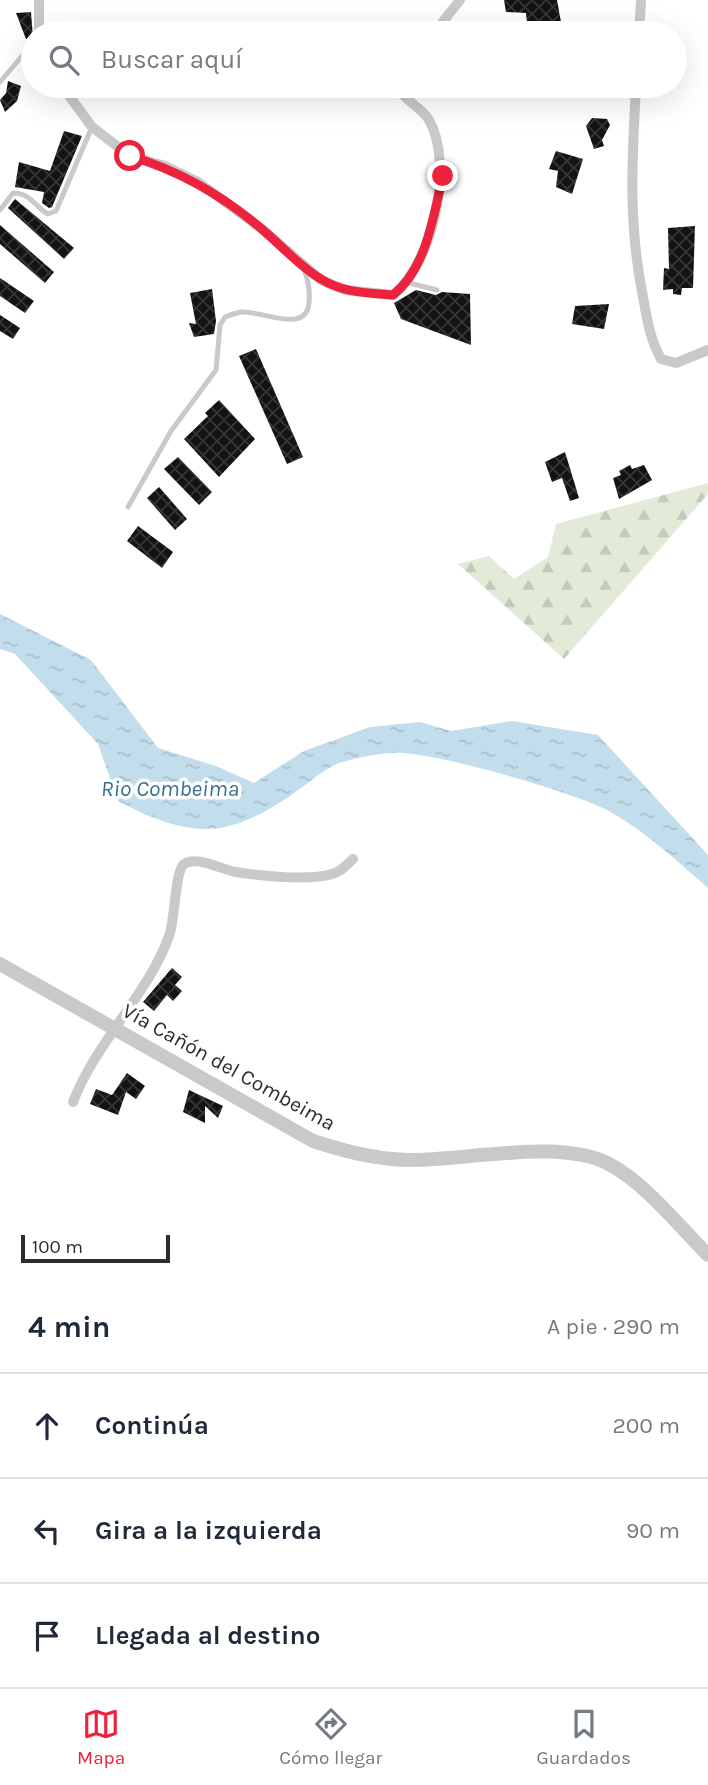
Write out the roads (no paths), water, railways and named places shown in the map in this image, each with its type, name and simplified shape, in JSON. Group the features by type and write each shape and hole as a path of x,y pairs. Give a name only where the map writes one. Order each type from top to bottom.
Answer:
{"street":[{"path":"39,0 39,21"},
{"path":"444,21 460,0"},
{"path":"640,21 641,0"},
{"path":"71,98 92,127 130,156 165,166 198,183 262,229 321,280 345,290 393,295 409,283 429,233 443,176 439,147 429,119 403,98"},
{"path":"636,98 631,212 634,249 652,342 661,359 676,363 708,350"},
{"path":"73,1102 81,1080 161,954 170,934 180,869 185,863 192,861 235,872 309,876 330,875 353,859"},
{"name":"Vía Cañón del Combeima","path":"0,964 313,1141 348,1153 410,1160 563,1152 610,1164 629,1178 708,1255"}],"lane":[{"path":"0,82 21,57"},
{"path":"0,210 13,193 20,193 34,200 48,214 56,211 92,127"},
{"path":"128,507 171,431 216,370 220,326 225,317 242,312 293,320 302,318 309,308 310,293 302,264"},
{"path":"409,283 437,290"}],"water":[{"name":"Rio Combeima","path":"0,614 91,660 158,748 216,766 254,783 304,751 370,727 420,722 451,731 512,721 598,735 708,855 708,888 621,818 590,802 501,774 410,754 379,754 339,763 266,811 225,827 205,829 165,822 118,801 98,744 15,654 0,649"}]}
